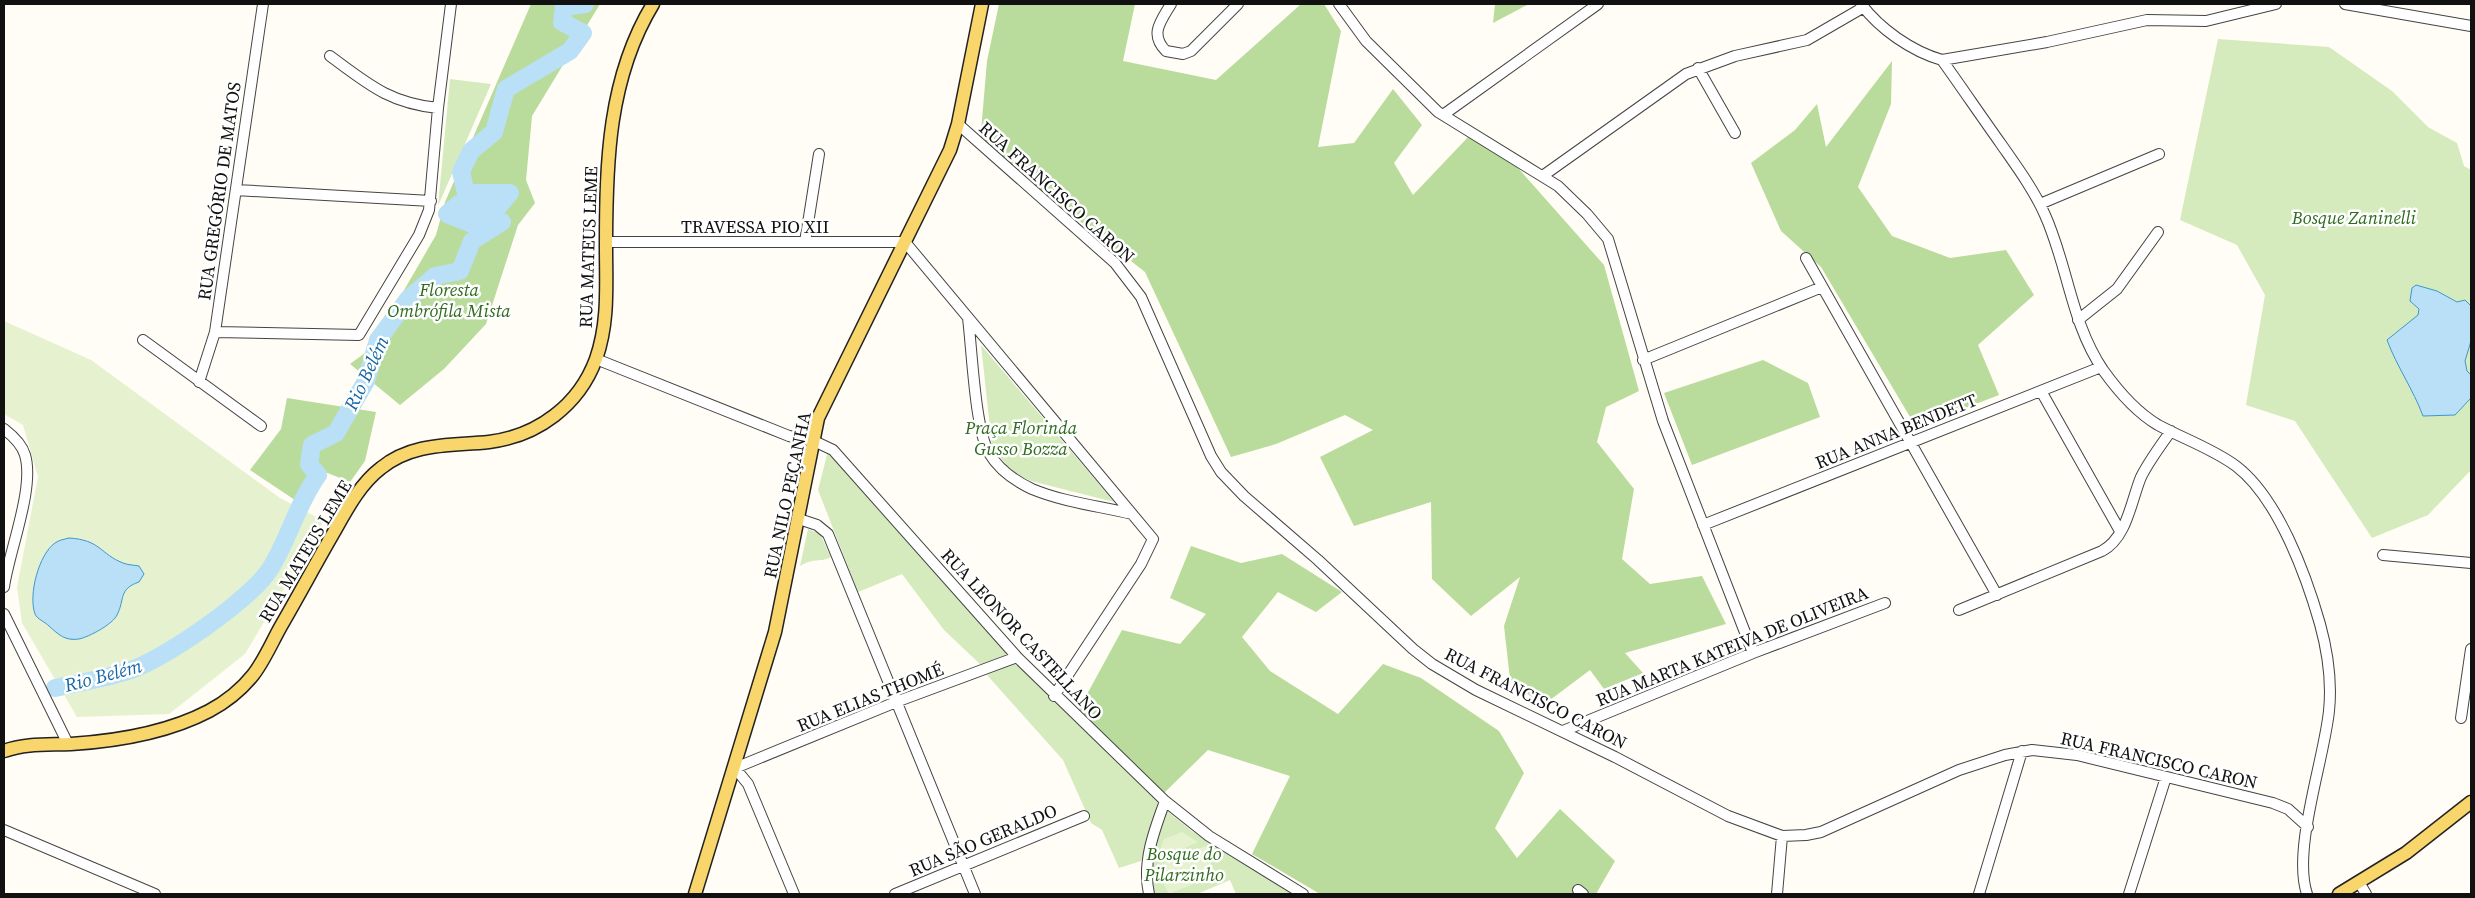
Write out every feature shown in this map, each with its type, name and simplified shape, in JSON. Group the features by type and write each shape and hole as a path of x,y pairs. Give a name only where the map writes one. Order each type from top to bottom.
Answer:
{"main road":[{"name":"RUA MATEUS LEME","path":"4,751 27,745 100,742 148,734 191,719 227,700 254,673 347,510 367,481 380,468 396,458 424,447 494,441 532,430 547,422 568,404 584,383 596,359 606,320 607,158 615,105 634,39 653,4"},
{"name":"RUA NILO PEÇANHA","path":"695,894 775,632 821,412 946,160 958,124 982,4"},
{"path":"2339,894 2417,845 2471,802"}],"street":[{"name":"RUA GREGÓRIO DE MATOS","path":"200,382 215,332 263,4"},
{"path":"215,332 359,335 422,228 431,201 438,108 451,4"},
{"path":"1171,4 1156,30 1157,39 1166,50 1183,54 1191,51 1238,4"},
{"path":"1339,4 1366,41 1443,115 1544,175 1573,199 1608,239 1662,421 1753,653"},
{"path":"1443,115 1598,4"},
{"path":"1544,175 1674,81 1698,68 1735,56 1807,40 1862,6 1890,32 1923,53 1942,60 2047,42 2147,20 2206,21 2276,4"},
{"path":"2345,4 2471,26"},
{"path":"330,56 377,90 392,98 406,103 438,108"},
{"path":"1942,60 2021,173 2040,204 2052,234 2078,320 2101,367 2138,411 2171,432 2235,466 2257,486 2284,533 2313,600 2326,648 2330,691 2326,734 2308,827 2303,878 2307,894"},
{"path":"1698,68 1735,133"},
{"name":"RUA FRANCISCO CARON","path":"958,124 1115,264 1134,284 1148,310 1211,456 1232,484 1323,564 1391,630 1432,664 1476,690 1563,731 1716,810 1748,825 1782,836 1793,837 1821,832 1941,777 1982,762 2022,751 2044,750 2166,777 2281,806 2308,827"},
{"path":"805,242 819,154"},
{"path":"2040,204 2159,154"},
{"path":"236,190 431,201"},
{"path":"2078,320 2117,289 2158,232"},
{"name":"TRAVESSA PIO XII","path":"606,242 905,242"},
{"path":"905,242 1153,539 1141,564 1054,696"},
{"path":"1806,258 1997,595"},
{"path":"1643,360 1822,287"},
{"path":"968,318 981,430 989,452 998,465 1010,476 1034,489 1132,514"},
{"path":"143,340 261,426"},
{"name":"RUA LEONOR CASTELLANO","path":"596,359 789,436 814,441 833,450 1017,657 1054,696 1165,801 1210,836 1303,894"},
{"name":"RUA ANNA BENDETT","path":"1704,525 2101,367"},
{"path":"2042,391 2120,531"},
{"path":"4,429 21,445 28,467 25,493 4,588"},
{"path":"1959,610 2107,548 2120,531 2142,476 2171,432"},
{"path":"799,519 817,525 828,534 975,894"},
{"path":"2383,555 2471,563"},
{"name":"RUA MARTA KATEIVA DE OLIVEIRA","path":"1563,731 1753,653 1885,603"},
{"path":"4,614 68,744"},
{"path":"2461,718 2471,649"},
{"name":"RUA ELIAS THOMÉ","path":"735,768 896,702 1017,657"},
{"path":"1979,894 2022,751"},
{"path":"735,768 748,784 794,894"},
{"path":"2128,894 2166,777"},
{"path":"1149,894 1147,878 1150,844 1165,801"},
{"name":"RUA SÃO GERALDO","path":"895,894 1084,816"},
{"path":"4,830 155,894"},
{"path":"1777,894 1782,836"},
{"path":"2359,882 2366,894"}],"green space":[{"name":"Floresta Ombrófila Mista","path":"531,4 600,4 532,116 526,180 535,203 518,225 486,324 444,369 400,405 350,364 369,350 436,235 445,202"},
{"path":"999,4 1135,4 1123,61 1216,80 1301,4 1324,4 1341,31 1318,147 1354,143 1393,89 1422,125 1394,163 1413,195 1470,135 1518,168 1604,265 1639,391 1606,407 1597,442 1634,489 1622,559 1650,584 1702,576 1726,624 1625,653 1643,673 1604,689 1590,670 1542,706 1510,679 1504,626 1520,577 1471,616 1432,579 1431,502 1354,526 1320,457 1373,430 1345,415 1276,444 1231,457 1145,272 980,143 987,61"},
{"path":"1495,4 1529,4 1493,23"},
{"name":"Bosque Zaninelli","path":"2218,39 2329,47 2392,91 2428,127 2457,143 2464,166 2471,170 2471,470 2428,515 2372,538 2295,421 2246,405 2265,295 2237,245 2180,220"},
{"path":"1892,61 1891,104 1858,187 1892,236 1950,258 2006,250 2034,295 1978,345 1999,395 1916,427 1821,267 1781,231 1751,163 1795,130 1817,104 1826,147"},
{"path":"450,79 491,84 438,206"},
{"path":"4,321 91,360 280,498 324,521 245,654 169,714 77,717 22,623 17,587 38,477 23,425 4,414"},
{"name":"Praça Florinda Gusso Bozza","path":"981,345 1114,502 1031,481 1019,476 1007,466 992,446"},
{"path":"1763,360 1808,383 1820,417 1692,465 1664,393"},
{"path":"287,398 376,412 365,461 350,482 325,472 304,506 250,470 281,429"},
{"path":"828,451 1008,654 981,665 944,630 902,574 858,592 818,490"},
{"path":"808,529 820,534 831,557 800,566"},
{"path":"1191,546 1241,563 1282,554 1342,592 1316,612 1278,592 1242,637 1270,671 1338,714 1383,664 1421,678 1499,731 1524,773 1495,828 1517,858 1560,809 1615,861 1596,894 1320,894 1252,854 1290,776 1208,750 1163,794 1079,709 1122,630 1180,644 1206,614 1170,598"},
{"path":"1015,663 1158,801 1141,861 1119,868 1102,830 1091,823 1063,760 987,675"},
{"name":"Bosque do Pilarzinho","path":"1167,811 1193,832 1294,894 1236,894 1230,880 1197,894 1155,894 1152,863"},
{"path":"1182,832 1198,842 1157,860 1164,839"},
{"path":"1205,846 1215,875 1169,894 1155,867"}],"water":[{"path":"2416,285 2437,291 2457,302 2465,300 2471,306 2471,341 2465,361 2467,371 2471,375 2471,398 2455,415 2423,416 2387,340 2418,315 2419,309 2410,301 2412,288"},
{"path":"69,538 88,541 125,564 139,566 144,574 139,582 132,585 125,592 115,619 100,630 79,639 62,637 36,616 33,606 36,576 44,556 55,543"}],"waterway":[{"name":"Rio Belém","path":"55,688 99,679 141,666 204,628 225,613 260,582 277,558 304,498 318,475 309,464 312,445 336,433 366,381 378,340 408,299 435,276 460,271 472,241 502,222 470,223 447,214 459,204 499,206 510,193 466,193 461,172 471,151 494,132 506,89 570,51 583,33 562,22 564,7 585,4"}]}
